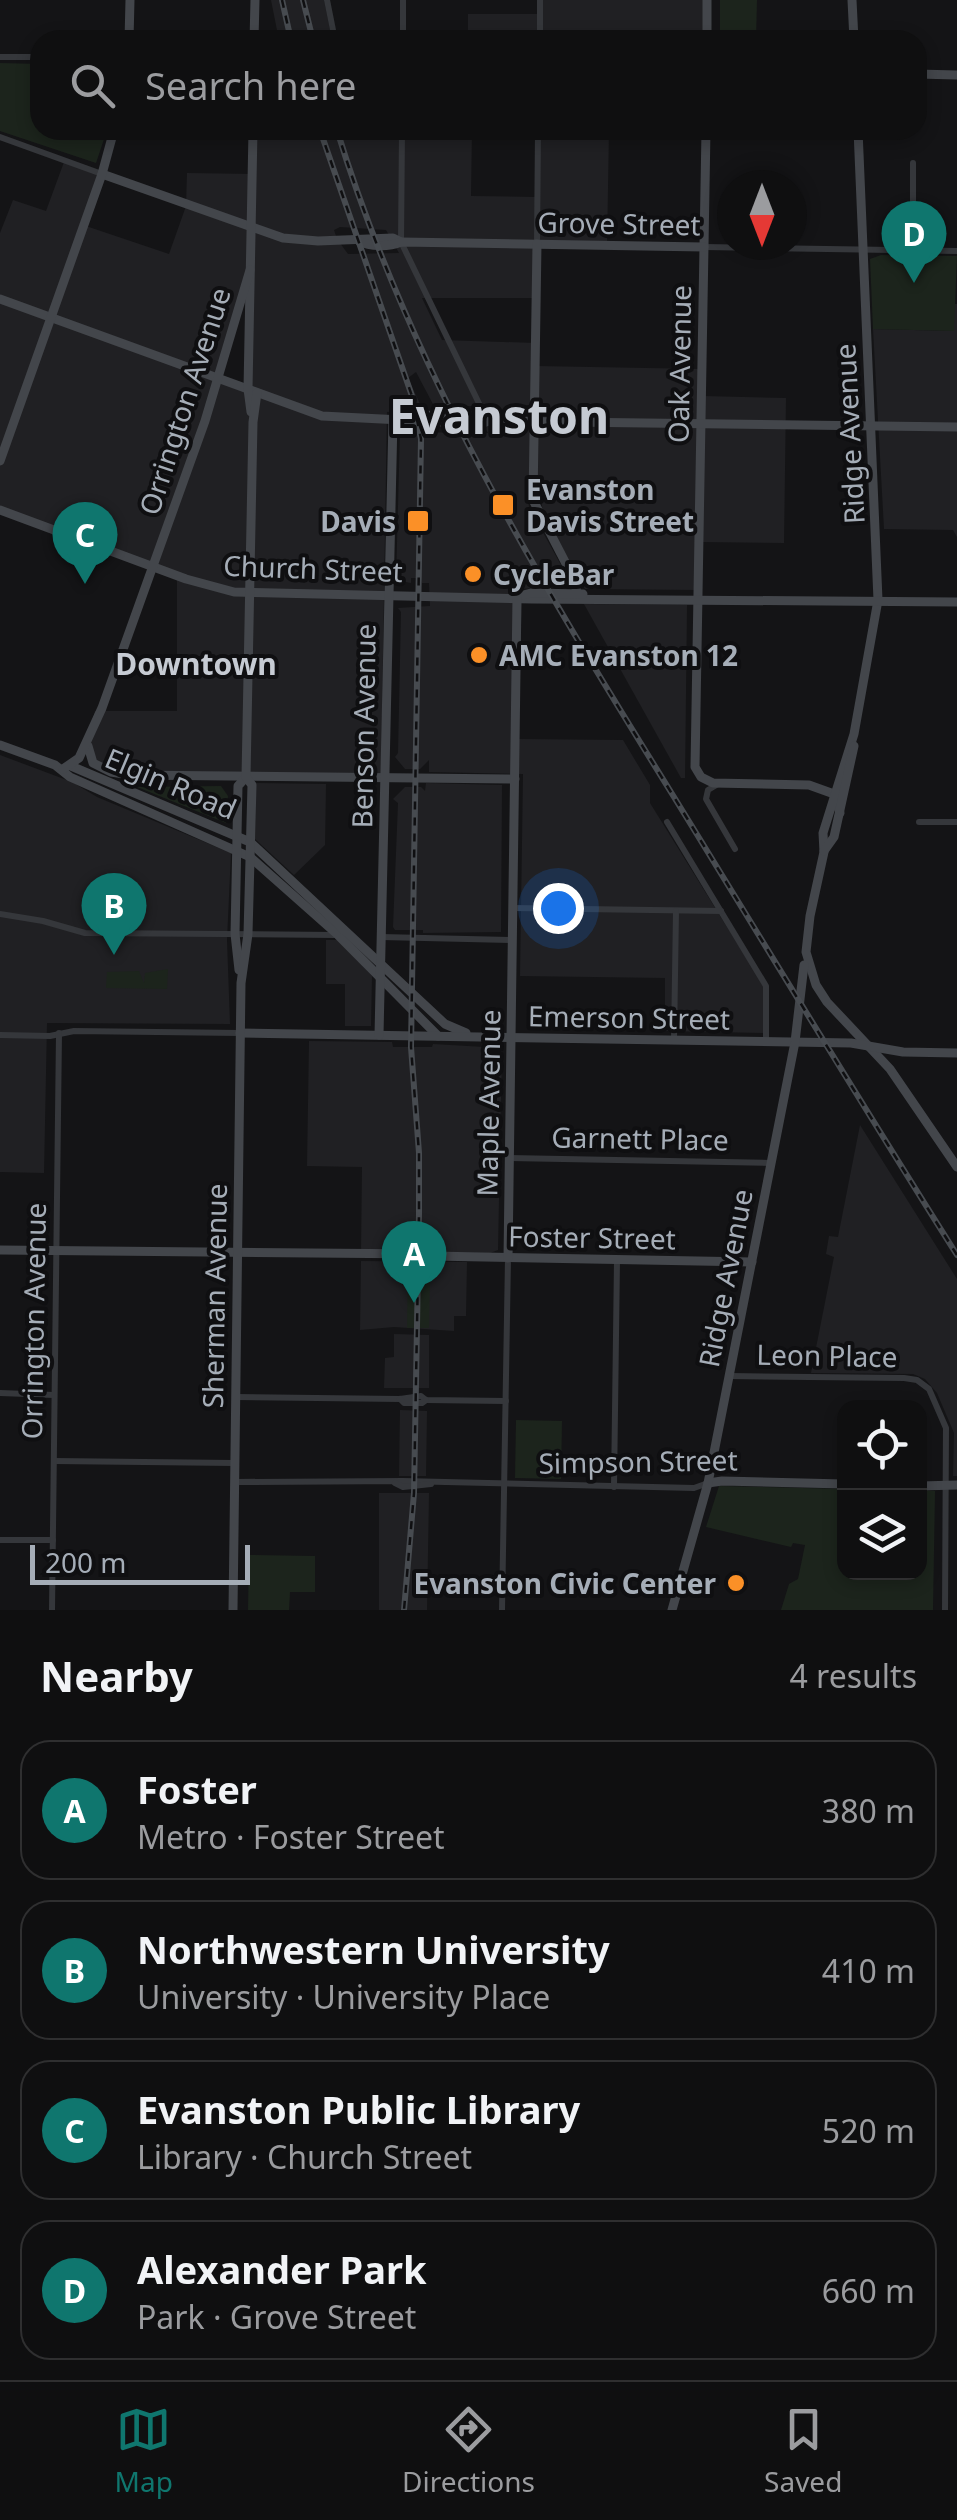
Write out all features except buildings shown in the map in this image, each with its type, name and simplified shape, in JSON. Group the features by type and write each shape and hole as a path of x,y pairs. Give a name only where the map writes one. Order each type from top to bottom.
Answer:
{"street":[{"path":"129,30 130,0"},
{"path":"254,0 254,30"},
{"path":"326,0 333,30"},
{"path":"404,0 404,30"},
{"path":"540,0 540,30"},
{"path":"706,30 707,0"},
{"path":"852,0 854,30"},
{"path":"0,57 30,57"},
{"path":"927,74 957,74"},
{"name":"Grove Street","path":"0,136 296,240 393,238 401,242 957,251"},
{"path":"0,460 111,140"},
{"name":"Sherman Avenue","path":"233,1610 241,984 248,934 252,785 246,777 245,755 253,422 250,270 254,140"},
{"path":"402,140 401,242 488,421"},
{"path":"538,140 533,500 574,579 577,593"},
{"name":"Oak Avenue","path":"706,140 695,767 701,777 718,784"},
{"name":"Ridge Avenue","path":"672,1610 708,1483 795,1042 810,916 824,852 823,833 854,734 878,600 858,140"},
{"path":"913,163 913,250"},
{"name":"Orrington Avenue","path":"67,768 88,743 153,567 218,378 250,270"},
{"path":"0,299 322,416 482,424 488,421 957,427"},
{"name":"Benson Avenue","path":"379,1035 393,419"},
{"name":"Church Street","path":"0,510 221,590 957,602"},
{"name":"Church Street","path":"517,597 531,593 577,593 592,598"},
{"name":"Maple Avenue","path":"502,1610 517,597"},
{"name":"Ridge Avenue","path":"824,852 834,836 840,813 854,755 854,734"},
{"path":"88,743 93,763 121,774 515,779"},
{"path":"0,745 67,768"},
{"path":"230,776 238,770 245,755"},
{"name":"Elgin Road","path":"67,768 250,842 445,1024 474,1036"},
{"name":"Elgin Road","path":"67,768 70,776 250,857 338,935 438,1036"},
{"name":"Sherman Avenue","path":"241,984 234,934 238,783 246,777"},
{"path":"735,848 706,799 708,790 718,784 809,785 834,794 840,813"},
{"path":"667,822 766,986 766,1042"},
{"path":"919,822 957,822"},
{"path":"513,908 722,911"},
{"path":"674,1040 676,911"},
{"path":"0,914 43,920 85,934 338,935"},
{"path":"381,937 512,940"},
{"path":"806,952 816,986 890,1069 957,1167"},
{"name":"Orrington Avenue","path":"52,1610 59,1033"},
{"name":"Emerson Street","path":"0,1034 240,1033 795,1042 957,1053"},
{"name":"Garnett Place","path":"509,1158 771,1163"},
{"name":"Foster Street","path":"0,1250 399,1256 415,1253 752,1262"},
{"path":"614,1487 617,1260"},
{"name":"Leon Place","path":"729,1376 904,1378 923,1383 946,1428 952,1486"},
{"path":"0,1394 54,1394"},
{"path":"235,1397 400,1399 404,1403 506,1401"},
{"path":"54,1461 234,1463"},
{"name":"Simpson Street","path":"234,1482 402,1481 694,1488 722,1481 837,1484"},
{"path":"945,1610 952,1486"},
{"path":"0,1540 53,1540"}],"shaded area":[{"path":"271,0 324,0 330,30 277,30"},
{"path":"540,0 707,0 706,30 468,30 468,14 540,14"},
{"path":"720,0 757,0 756,30 720,30"},
{"path":"0,63 30,64 30,140 104,140 96,163 0,131"},
{"path":"255,140 472,140 471,196 535,197 536,140 609,140 607,247 538,245 537,298 422,298 442,340 536,343 536,366 703,369 703,396 786,398 784,543 699,542 699,590 585,589 543,513 540,491 527,490 529,507 572,585 533,584 533,588 522,589 518,739 623,740 650,785 650,803 763,985 763,1033 665,1031 665,978 520,976 523,774 429,772 429,760 420,769 405,769 395,757 401,612 398,608 430,606 429,583 422,583 421,578 411,578 411,583 396,580 400,432 488,433 473,406 434,406 416,372 408,378 421,406 401,405 401,411 387,412 381,775 114,770 93,761 87,741 95,711 177,711 177,573 0,508 0,233 13,200 46,211 64,162 101,175 83,225 169,254 186,206 187,173 254,174","holes":["334,230 386,230 399,253 348,254","250,274 249,389 218,378"]},
{"path":"881,255 957,256 954,331 873,329 870,259"},
{"path":"954,304 957,537 953,530 884,529 873,329 954,331"},
{"path":"584,604 687,605 685,778 681,778"},
{"path":"0,755 72,782 97,797 231,853 227,940 230,1024 47,1023 44,1173 0,1172"},
{"path":"256,783 326,784 325,845 294,875 255,839"},
{"path":"426,783 502,785 501,932 423,933 393,927 398,803 393,799 405,787 421,787 425,791"},
{"path":"221,786 228,796 226,823 137,787"},
{"path":"326,940 339,940 372,976 371,1026 345,1026 345,984 326,984"},
{"path":"168,969 167,989 106,988 107,972 139,971 144,983 145,973"},
{"path":"309,1041 502,1048 498,1250 361,1251 362,1167 307,1166"},
{"path":"860,1125 957,1279 957,1476 953,1476 954,1433 937,1393 925,1379 913,1374 811,1373 834,1257 826,1254 829,1236 838,1237"},
{"path":"361,1261 467,1262 466,1316 454,1316 454,1331 394,1327 360,1330"},
{"path":"408,1268 430,1268 429,1328 407,1328"},
{"path":"394,1334 429,1335 429,1388 384,1388 385,1358 394,1357"},
{"path":"400,1410 427,1411 426,1476 399,1476"},
{"path":"516,1420 562,1421 561,1479 515,1478"},
{"path":"719,1486 837,1489 837,1580 927,1580 927,1490 935,1491 933,1610 781,1610 789,1584 798,1579 805,1545 793,1543 791,1547 706,1527"},
{"path":"379,1493 429,1493 427,1610 379,1610"},
{"path":"249,1555 315,1556 315,1592 290,1592 289,1610 248,1610"}],"railway":[{"path":"282,0 289,30"},
{"path":"303,0 310,30"},
{"path":"323,140 412,396 421,439 411,1047 419,1214 414,1493 404,1610"},
{"path":"340,140 402,306 441,391 529,556 957,1255"}],"place":[{"name":"Alexander Park","path":"914,283"},
{"name":"Evanston Davis Street","path":"503,505"},
{"name":"Davis","path":"418,521"},
{"name":"CycleBar","path":"473,574"},
{"name":"Evanston Public Library","path":"85,584"},
{"name":"AMC Evanston 12","path":"479,655"},
{"name":"Northwestern University","path":"114,955"},
{"name":"Foster","path":"414,1303"},
{"name":"Evanston Civic Center","path":"736,1583"}],"district":[{"name":"Evanston","path":"499,415"},
{"name":"Downtown","path":"196,663"}]}
